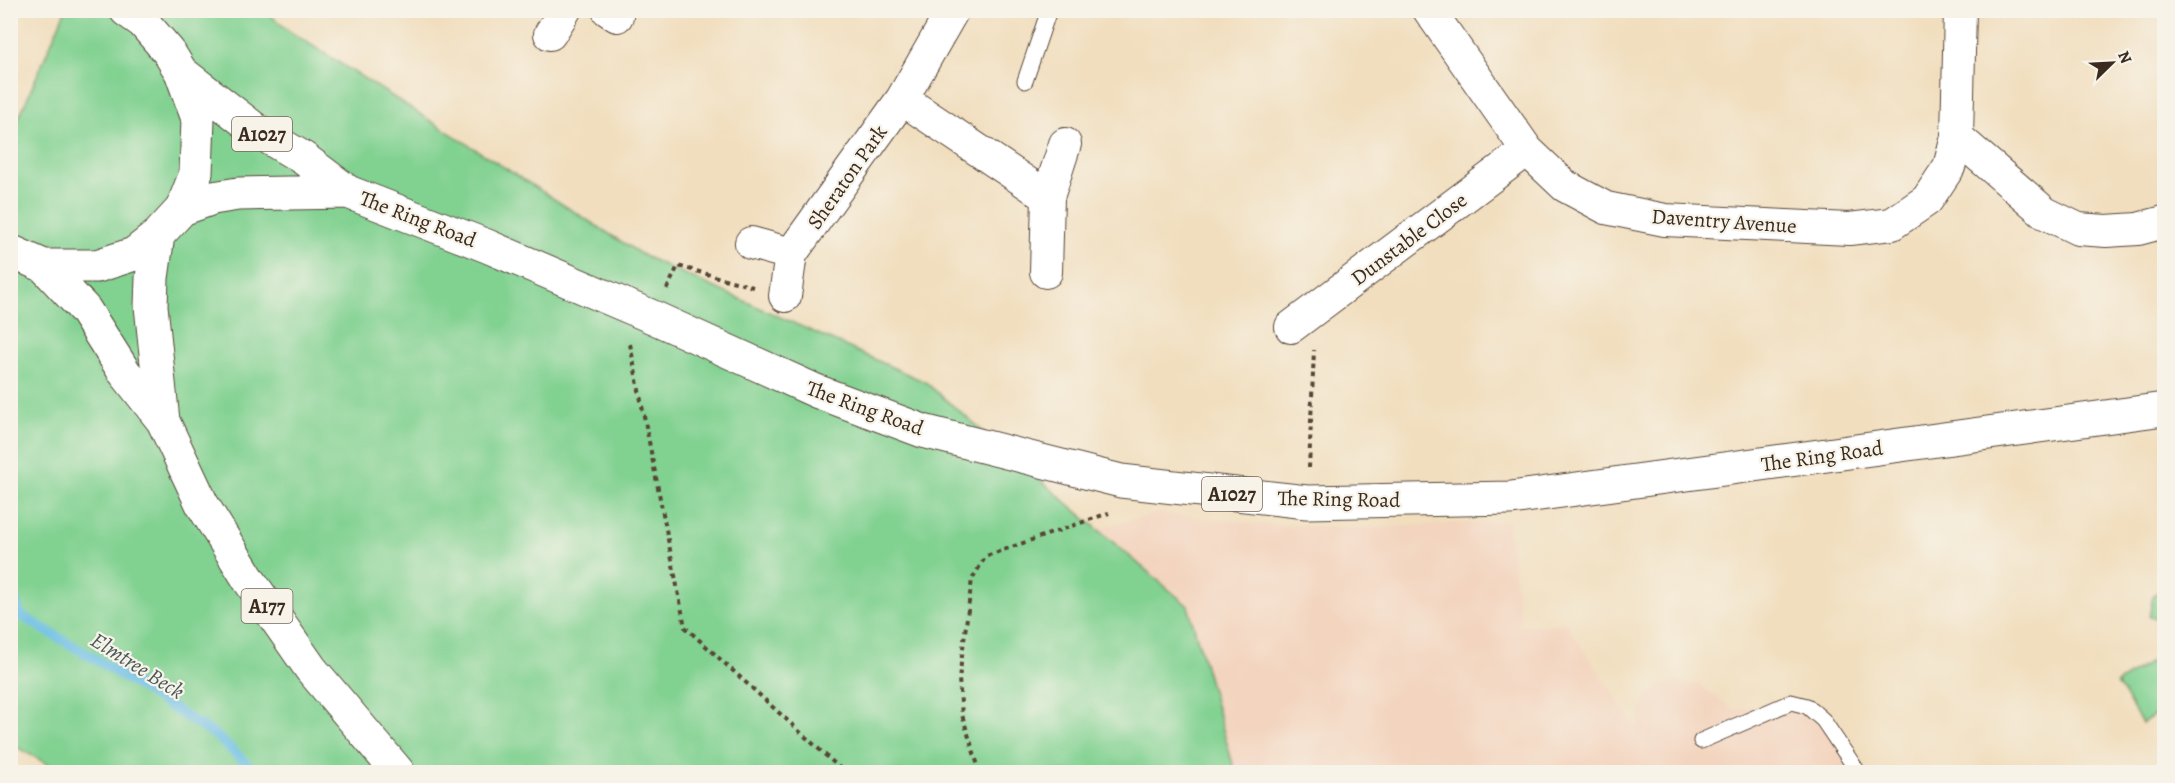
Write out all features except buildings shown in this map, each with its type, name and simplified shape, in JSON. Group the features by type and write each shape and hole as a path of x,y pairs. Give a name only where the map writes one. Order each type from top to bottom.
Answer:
{"main road":[{"path":"10,251 44,266 97,266 134,254 158,235 182,208 196,173 198,118 181,72 168,51 136,14"},
{"name":"The Ring Road","path":"181,72 256,130 303,158 348,192 486,246 655,318 816,392 923,431 1120,481 1307,502 1511,498 2164,409"},
{"name":"The Ring Road","path":"182,208 213,198 238,194 348,192"},
{"name":"A177","path":"158,235 151,306 163,421"},
{"name":"A177","path":"44,266 85,310 124,373 163,421 201,504 249,580 311,669 398,772"}],"street":[{"name":"Sheraton Park","path":"785,296 791,254 902,99 953,10"},
{"name":"Daventry Avenue","path":"1441,15 1527,150 1564,186 1606,208 1665,220 1849,229 1892,224 1927,200 1949,167 1957,137 1960,10"},
{"path":"902,99 1048,197"},
{"path":"1957,137 2044,213 2078,229 2127,230 2164,222"},
{"path":"1046,272 1048,197 1065,144"},
{"name":"Dunstable Close","path":"1291,327 1527,150"},
{"path":"751,243 791,254"}],"lane":[{"path":"1025,81 1049,10"},
{"path":"1701,741 1791,702 1807,706 1823,720 1858,772"}],"path":[{"path":"785,296 678,266 646,340 628,333 685,627 844,772"},
{"path":"1307,502 1316,309"},
{"path":"980,772 962,715 959,679 972,579 986,556 1116,511 1120,481"}],"shaded area":[{"path":"1159,513 1256,524 1363,528 1508,521 1521,626 1566,623 1638,730 1641,708 1646,699 1656,689 1669,683 1685,682 1696,685 1698,683 1733,710 1796,699 1861,772 978,772 1005,552"}],"green space":[{"path":"264,10 289,31 644,256 925,382 1188,606 1235,772 62,772 11,744 11,136 65,11"},
{"path":"2164,587 2164,621 2149,617 2153,596"},
{"path":"2164,653 2164,709 2142,723 2117,683"}],"waterway":[{"name":"Elmtree Beck","path":"10,586 20,615 97,660 215,735 256,772"}]}
